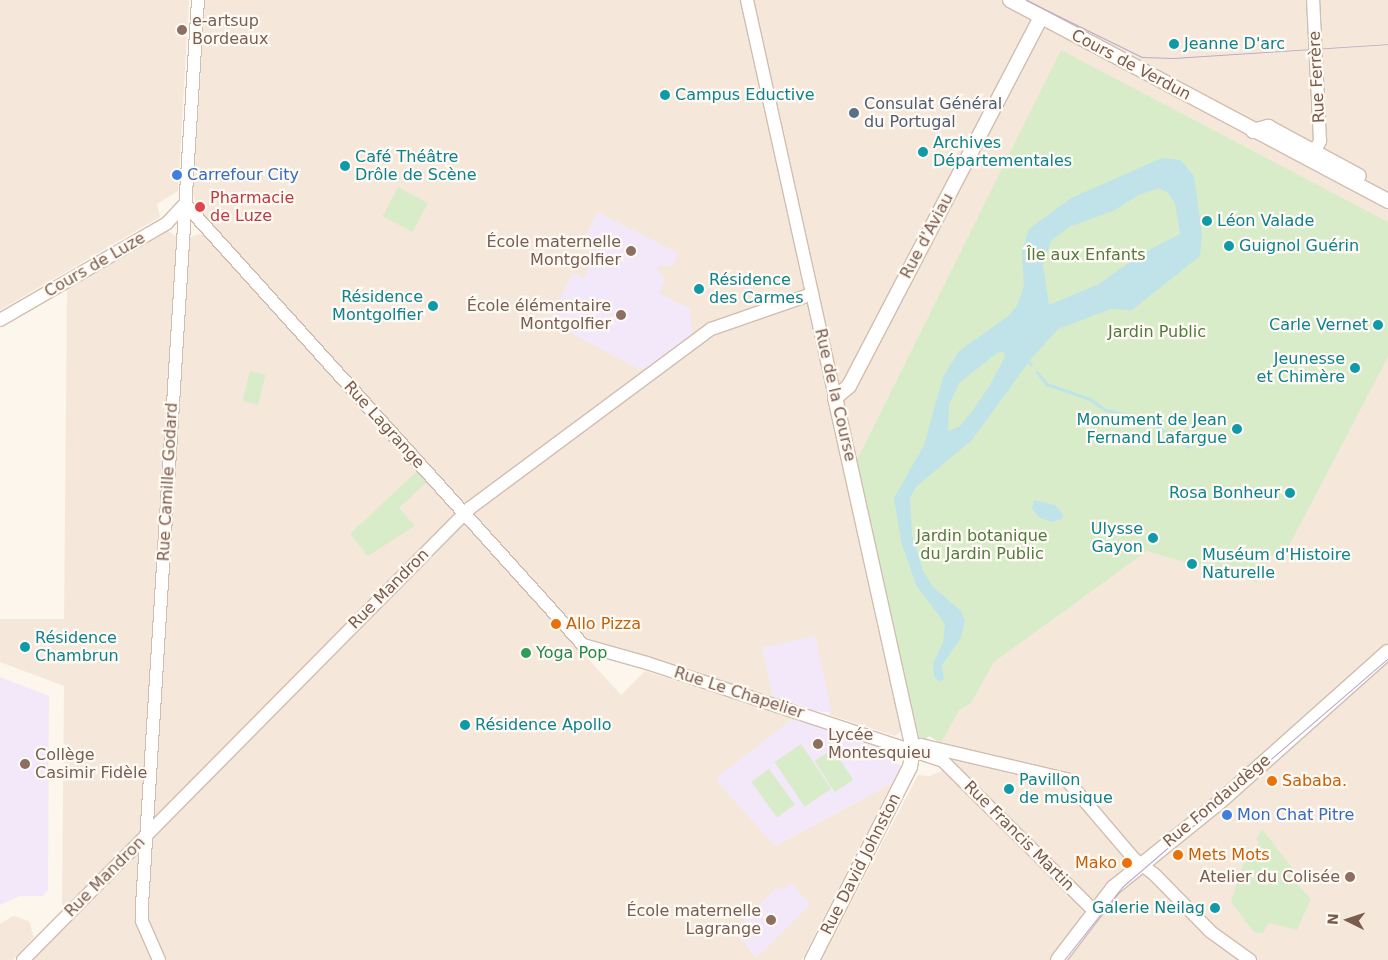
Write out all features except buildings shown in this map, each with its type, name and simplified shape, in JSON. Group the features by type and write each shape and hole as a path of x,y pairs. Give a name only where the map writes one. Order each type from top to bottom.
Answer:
{"main road":[{"name":"Cours de Verdun","path":"1010,0 1280,146 1388,201"},
{"name":"Rue d'Aviau","path":"835,398 849,386 1041,17"},
{"name":"Cours de Verdun","path":"1252,130 1268,127 1388,191"},
{"name":"Rue de la Course","path":"835,398 913,748"},
{"name":"Rue Fondaudège","path":"1058,960 1094,911 1141,864 1216,805 1388,652"},
{"name":"Rue David Johnston","path":"812,960 910,768 913,748"}],"street":[{"name":"Rue Camille Godard","path":"159,960 142,918 198,0"},
{"name":"Rue de la Course","path":"747,0 835,398"},
{"name":"Rue Ferrère","path":"1313,0 1320,128 1320,140 1314,152"},
{"path":"1280,146 1314,152"},
{"name":"Cours de Luze","path":"0,320 167,223 185,204"},
{"name":"Rue Lagrange","path":"185,204 583,645"},
{"name":"Rue Mandron","path":"23,960 464,514 711,329 812,294"},
{"name":"Rue Le Chapelier","path":"583,645 913,748 921,745 946,756 1066,779 1141,864 1212,932 1250,960"},
{"name":"Rue Francis Martin","path":"946,756 1094,911"}],"shaded area":[{"path":"0,0 189,0 178,191 157,204 160,217 0,310"},
{"path":"205,0 1388,0 1388,960 821,960 918,775 929,776 940,772 952,763 959,747 941,743 917,729 903,730 895,736 830,715 815,637 762,648 774,697 587,638 198,208 193,195"},
{"name":"École élémentaire Montgolfier","path":"598,212 678,253 672,267 659,265 657,270 665,280 659,293 690,309 692,334 647,368 639,369 548,321 573,273 584,278 593,260 584,239"},
{"path":"168,231 175,236 190,237 202,233 621,695 645,671 798,719 775,846 892,783 802,960 33,960 78,914 62,905 64,686 0,662 0,619 64,619 67,290"},
{"name":"Lycée Montesquieu","path":"815,636 832,713 815,711 811,723 891,749 893,759 901,766 892,783 775,846 715,779 791,720 806,722 810,709 773,697 762,648"},
{"name":"Collège Casimir Fidèle","path":"0,677 49,696 48,890 43,896 20,896 0,905"},
{"name":"École maternelle Lagrange","path":"791,883 810,905 756,958 734,931 777,887 781,891"},
{"path":"13,916 29,921 34,937 13,960 0,960 0,924"}],"green space":[{"name":"Jardin Public","path":"1061,50 1388,222 1388,357 1281,561 1272,555 1257,583 1244,576 1231,576 1147,551 994,662 971,703 959,710 941,743 929,736 921,745 868,524 857,460"},
{"path":"398,187 428,203 413,232 383,216"},
{"path":"250,371 266,375 258,405 243,401"},
{"path":"417,471 427,482 399,508 415,526 368,556 350,534"},
{"path":"801,744 831,789 805,807 774,762"},
{"path":"833,749 853,780 835,792 815,761"},
{"path":"769,769 795,805 777,818 751,782"},
{"path":"1262,829 1293,869 1290,876 1311,899 1297,930 1269,923 1263,933 1254,932 1231,902 1243,864 1259,843 1256,839"}],"water":[{"path":"1162,158 1181,160 1194,176 1202,235 1200,256 1132,310 1111,309 1058,329 1031,359 972,440 916,487 910,498 912,534 923,571 932,586 961,611 965,621 961,638 942,665 944,679 939,682 934,676 933,664 943,642 945,624 916,585 901,541 894,498 924,445 943,377 959,351 1007,317 1017,306 1024,286 1022,251 1029,229 1071,198","holes":["1159,188 1168,193 1175,203 1180,234 1141,254 1099,284 1049,305 1043,265 1051,241 1069,227 1113,211 1139,195","1004,352 1005,357 973,410 960,426 948,431 949,405 959,383 997,353"]},
{"path":"1034,500 1055,505 1063,514 1062,519 1052,522 1040,518 1032,509"}],"waterway":[{"path":"1037,372 1047,384 1090,399 1106,410 1143,418 1189,447"}],"tram line":[{"path":"1026,0 1142,57 1173,58 1388,44"},
{"path":"1064,960 1122,887 1388,658"}],"place":[{"name":"e-artsup Bordeaux","path":"182,30"},
{"name":"Jeanne D'arc","path":"1174,44"},
{"name":"Campus Eductive","path":"665,95"},
{"name":"Consulat Général du Portugal","path":"854,113"},
{"name":"Archives Départementales","path":"923,152"},
{"name":"Café Théâtre Drôle de Scène","path":"345,166"},
{"name":"Carrefour City","path":"177,175"},
{"name":"Pharmacie de Luze","path":"200,207"},
{"name":"Léon Valade","path":"1207,221"},
{"name":"Guignol Guérin","path":"1229,246"},
{"name":"École maternelle Montgolfier","path":"631,251"},
{"name":"Résidence des Carmes","path":"699,289"},
{"name":"Résidence Montgolfier","path":"433,306"},
{"name":"École élémentaire Montgolfier","path":"621,315"},
{"name":"Carle Vernet","path":"1378,325"},
{"name":"Jeunesse et Chimère","path":"1355,368"},
{"name":"Monument de Jean Fernand Lafargue","path":"1237,429"},
{"name":"Rosa Bonheur","path":"1290,493"},
{"name":"Ulysse Gayon","path":"1153,538"},
{"name":"Muséum d'Histoire Naturelle","path":"1192,564"},
{"name":"Allo Pizza","path":"556,624"},
{"name":"Résidence Chambrun","path":"25,647"},
{"name":"Yoga Pop","path":"526,653"},
{"name":"Résidence Apollo","path":"465,725"},
{"name":"Lycée Montesquieu","path":"818,744"},
{"name":"Collège Casimir Fidèle","path":"25,764"},
{"name":"Sababa.","path":"1272,781"},
{"name":"Pavillon de musique","path":"1009,789"},
{"name":"Mon Chat Pitre","path":"1227,815"},
{"name":"Mets Mots","path":"1178,855"},
{"name":"Mako","path":"1127,863"},
{"name":"Atelier du Colisée","path":"1350,877"},
{"name":"Galerie Neilag","path":"1215,908"},
{"name":"École maternelle Lagrange","path":"771,920"}],"park label":[{"name":"Île aux Enfants","path":"1086,255"},
{"name":"Jardin botanique du Jardin Public","path":"982,545"}]}
